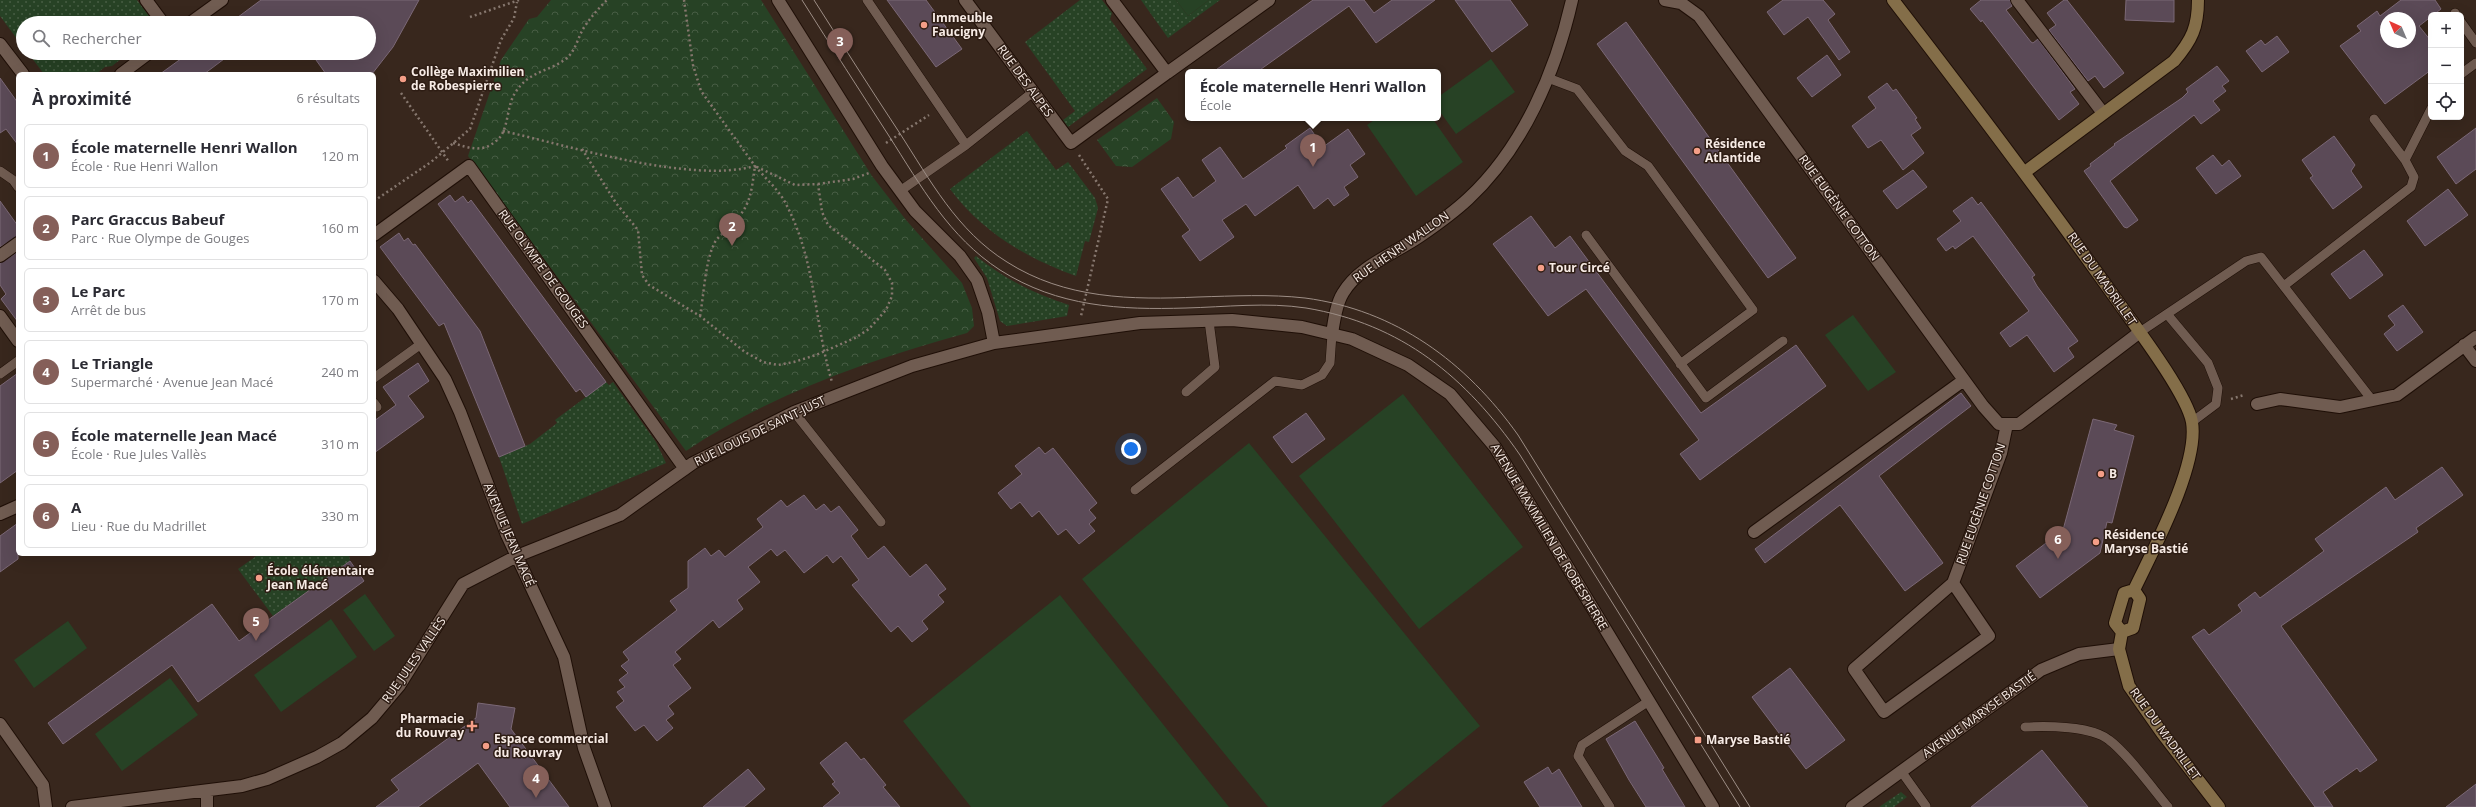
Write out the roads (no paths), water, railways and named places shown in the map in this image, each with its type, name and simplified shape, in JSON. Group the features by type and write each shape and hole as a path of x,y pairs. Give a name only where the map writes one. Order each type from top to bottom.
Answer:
{"street":[{"path":"146,0 158,16"},
{"path":"200,16 222,0"},
{"path":"778,0 882,166 915,211 960,256 977,280 988,312 994,343"},
{"name":"RUE DES ALPES","path":"965,0 1071,143 1166,73"},
{"path":"1112,0 1166,73 1269,0"},
{"name":"RUE HENRI WALLON","path":"1332,334 1342,295 1354,277 1420,236 1468,199 1512,147 1543,91 1567,28 1572,0"},
{"name":"RUE EUGÈNIE COTTON","path":"1665,0 1681,3 1699,16 1964,380 1999,424 2007,424 2001,453 1953,583 1854,669 1884,712 1988,636 1953,583"},
{"name":"RUE DU MADRILLET","path":"1893,0 2025,172 2140,332 2172,383 2192,422 2191,445 2185,473 2156,545 2134,590 2124,593 2117,612 2115,623 2122,632 2119,649 2130,686 2215,806"},
{"path":"2017,0 2103,113"},
{"path":"2025,172 2174,60 2187,46 2198,22 2198,0"},
{"path":"0,44 21,72"},
{"path":"124,72 140,60"},
{"name":"RUE OLYMPE DE GOUGES","path":"376,234 469,166 685,469"},
{"path":"0,256 16,244"},
{"name":"AVENUE JEAN MACÉ","path":"376,283 398,308 445,379 507,535 564,657 584,748 605,807"},
{"path":"0,316 16,338"},
{"name":"AVENUE MAXIMILIEN DE ROBESPIERRE","path":"994,343 1140,323 1232,320 1302,326 1352,339 1408,365 1450,394 1495,446 1713,807"},
{"path":"2007,424 2019,424 2140,332"},
{"path":"2257,404 2280,399 2340,407 2397,395 2476,337"},
{"name":"RUE LOUIS DE SAINT-JUST","path":"518,556 620,515 693,463 794,412 912,366 994,343"},
{"path":"2464,345 2476,361"},
{"path":"1754,532 1964,380"},
{"path":"0,514 16,507"},
{"name":"RUE JULES VALLÈS","path":"72,807 242,786 267,779 317,757 342,743 372,718 399,686 464,584 518,556"},
{"path":"2122,632 2133,628 2140,599 2134,590"},
{"name":"AVENUE MARYSE BASTIÉ","path":"1852,807 2041,670 2079,654 2119,649"},
{"path":"0,724 44,785 46,807"},
{"path":"207,791 207,807"}],"lane":[{"path":"867,0 966,145"},
{"path":"2464,26 2476,43"},
{"path":"2464,72 2476,63"},
{"path":"1548,78 1577,88 1625,151 1648,166 1753,310 1680,364"},
{"path":"900,191 966,145 1033,92"},
{"path":"2405,160 2428,115"},
{"path":"2284,285 2411,188 2414,177 2405,160 2374,119"},
{"path":"0,171 13,180 16,184"},
{"path":"1586,235 1706,398 1783,341"},
{"path":"2140,332 2246,261 2261,257 2372,400"},
{"path":"2167,314 2208,363 2218,388 2216,404 2192,422"},
{"path":"1186,392 1215,367 1209,321"},
{"path":"1135,490 1275,381 1302,385 1322,375 1330,363 1332,334"},
{"path":"376,377 421,344"},
{"path":"0,374 16,362"},
{"path":"794,412 880,522"},
{"path":"1610,807 1578,756 1582,746 1648,701"},
{"path":"2025,727 2051,726 2089,732 2109,739 2168,807"},
{"path":"1901,771 1926,807"}],"tram line":[{"path":"802,0 937,209 966,242 982,257 1000,270 1044,292 1090,304 1137,308 1276,305 1306,308 1341,316 1372,327 1402,341 1429,358 1454,378 1477,401 1520,455 1740,807"},
{"path":"814,0 946,203 973,235 1007,262 1052,284 1099,294 1148,298 1278,296 1305,298 1338,304 1369,314 1399,327 1452,363 1476,384 1518,435 1750,807"}],"place":[{"name":"Immeuble Faucigny","path":"924,25"},
{"name":"Le Parc","path":"840,61"},
{"name":"Collège Maximilien de Robespierre","path":"403,79"},
{"name":"Résidence Atlantide","path":"1697,151"},
{"name":"École maternelle Henri Wallon","path":"1313,167"},
{"name":"Parc Graccus Babeuf","path":"732,246"},
{"name":"Tour Circé","path":"1541,268"},
{"name":"B","path":"2101,474"},
{"name":"Résidence Maryse Bastié","path":"2096,542"},
{"name":"A","path":"2058,559"},
{"name":"École élémentaire Jean Macé","path":"259,578"},
{"name":"École maternelle Jean Macé","path":"256,641"},
{"name":"Pharmacie du Rouvray","path":"472,726"},
{"name":"Maryse Bastié","path":"1698,740"},
{"name":"Espace commercial du Rouvray","path":"486,746"},
{"name":"Le Triangle","path":"536,798"}]}
